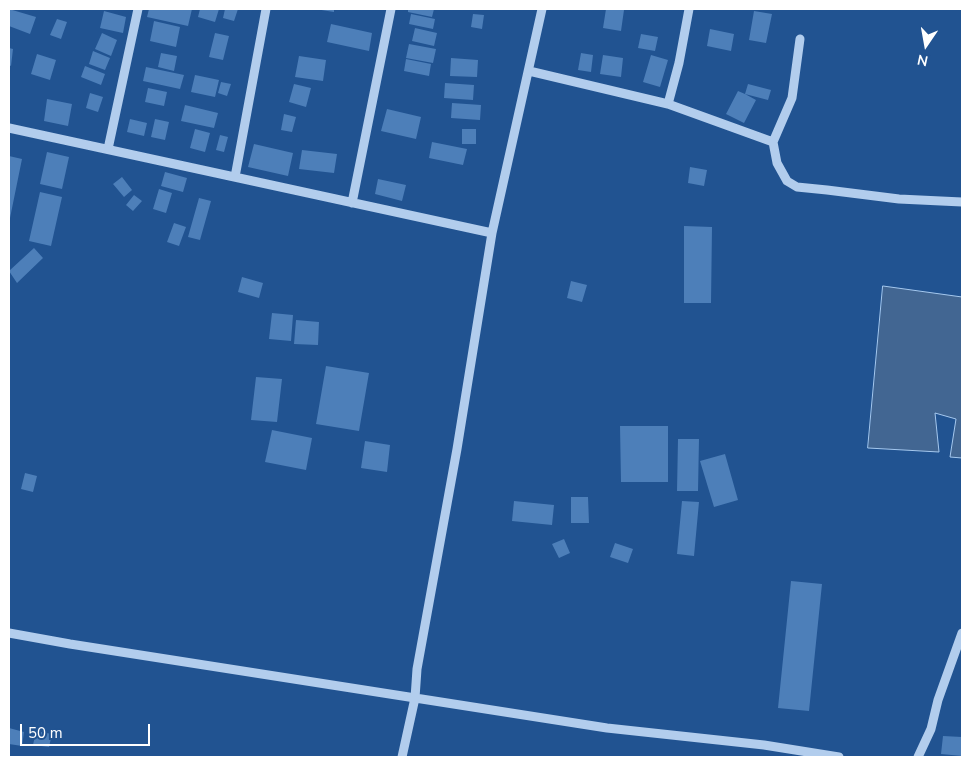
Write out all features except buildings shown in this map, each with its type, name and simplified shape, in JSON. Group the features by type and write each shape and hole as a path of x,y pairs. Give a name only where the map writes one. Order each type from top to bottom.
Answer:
{"street":[{"path":"108,149 138,9"},
{"path":"235,177 266,9"},
{"path":"352,203 391,9"},
{"path":"402,757 415,698 417,669 457,449 492,233 542,9"},
{"path":"668,104 689,9"},
{"path":"800,39 792,98 773,142 777,163 787,181 797,187 899,199 962,202"},
{"path":"529,71 668,104 773,142"},
{"path":"9,128 492,233"},
{"path":"9,633 607,728 764,745 839,757"},
{"path":"918,757 931,729 938,700 962,633"}],"water":[{"path":"883,286 962,297 962,458 950,457 956,419 935,413 939,452 868,448"}]}
